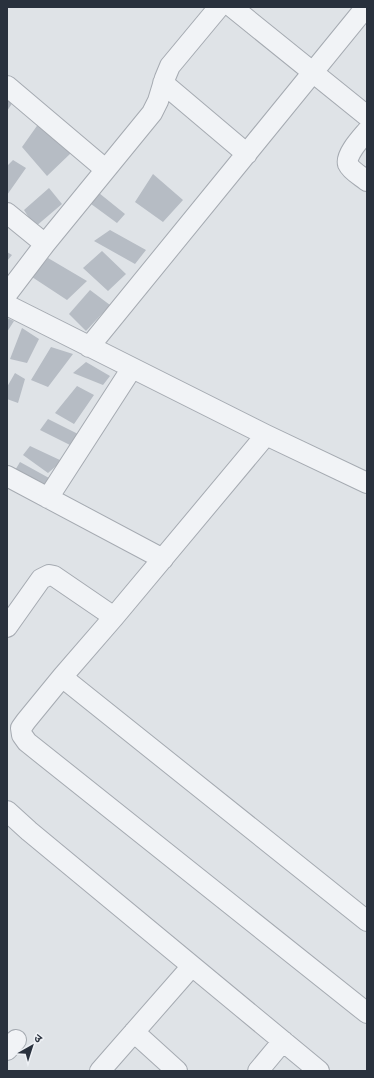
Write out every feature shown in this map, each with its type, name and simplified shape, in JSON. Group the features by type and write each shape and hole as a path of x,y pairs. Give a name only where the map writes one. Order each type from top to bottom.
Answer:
{"street":[{"path":"7,294 45,244 152,113 158,101 170,66 219,7"},
{"path":"232,7 367,116"},
{"path":"90,347 366,7"},
{"path":"163,83 246,154"},
{"path":"7,86 105,170"},
{"path":"367,131 347,160 352,169 367,181"},
{"path":"7,213 45,244"},
{"path":"7,305 367,484"},
{"path":"48,498 132,368"},
{"path":"266,435 26,720 21,728 22,735 27,742 367,1013"},
{"path":"7,476 163,558"},
{"path":"7,627 41,579 49,575 54,576 114,617"},
{"path":"62,677 367,921"},
{"path":"7,811 29,831 319,1071"},
{"path":"100,1071 192,966"},
{"path":"134,1032 177,1071"},
{"path":"258,1071 283,1041"}],"building":[{"path":"7,97 13,102 7,111"},
{"path":"39,123 71,153 47,176 22,147"},
{"path":"13,160 26,168 7,195 7,166"},
{"path":"153,174 183,200 163,222 135,202"},
{"path":"49,188 62,204 35,227 24,210"},
{"path":"99,193 125,214 117,223 87,201"},
{"path":"110,230 146,250 135,264 94,241"},
{"path":"102,251 126,274 108,291 83,268"},
{"path":"7,252 12,255 7,261"},
{"path":"48,258 87,281 67,300 32,277"},
{"path":"90,290 110,305 86,331 69,314"},
{"path":"7,318 14,321 7,332"},
{"path":"22,328 39,339 27,363 10,359"},
{"path":"51,347 73,354 48,387 31,380"},
{"path":"86,362 110,376 103,385 73,373"},
{"path":"15,373 25,379 18,403 7,399 7,387"},
{"path":"77,386 94,395 74,424 55,413"},
{"path":"48,419 82,436 72,446 40,430"},
{"path":"30,446 62,461 48,473 23,455"},
{"path":"20,462 49,478 45,488 14,472"}]}
